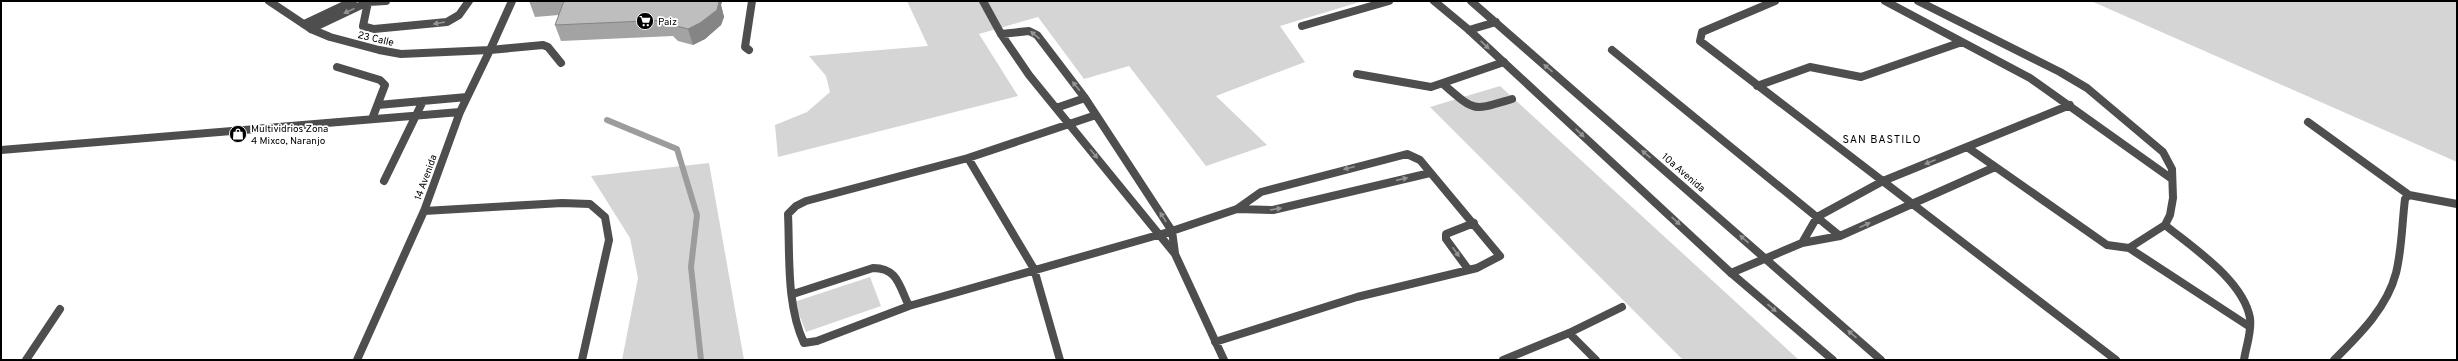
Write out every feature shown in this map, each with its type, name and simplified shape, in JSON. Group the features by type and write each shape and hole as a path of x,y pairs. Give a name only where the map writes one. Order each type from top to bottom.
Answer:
{"street":[{"name":"23 Calle","path":"269,1 311,29 330,37 401,54 490,50 543,45 548,47 561,63"},
{"path":"304,24 353,1"},
{"path":"311,29 368,2 386,1"},
{"path":"368,2 364,26 366,28 374,29 447,22 459,15 469,1"},
{"name":"14 Avenida","path":"357,360 424,211 460,112 512,1"},
{"path":"750,50 745,47 752,1"},
{"path":"983,1 1001,34 1029,75 1175,254 1224,360"},
{"path":"1302,26 1389,1"},
{"path":"1434,1 1504,62 1731,273 1833,360"},
{"name":"10a Avenida","path":"1471,1 1881,360"},
{"path":"1775,1 1702,32 1700,35 1703,44 2116,360"},
{"path":"1885,1 2030,78 2172,178"},
{"path":"1918,1 2060,72 2086,88 2156,144 2168,160 2172,178 2173,198 2165,225 2129,248 2115,248 2098,241 1967,147"},
{"path":"1469,30 1496,22"},
{"path":"1001,34 1029,31 1037,35 1085,98 1172,231 1175,254"},
{"path":"1757,86 1810,67 1855,76 1865,76 1962,42"},
{"path":"1612,50 1840,236"},
{"path":"1357,74 1426,86 1444,84 1504,62"},
{"path":"337,68 380,80 385,85 372,119"},
{"path":"1444,84 1466,104 1478,109 1512,99"},
{"path":"378,104 467,96"},
{"path":"1056,108 1085,98"},
{"path":"384,181 423,101"},
{"path":"1802,243 1817,217 1882,181 2070,105"},
{"path":"1,150 460,112"},
{"path":"1096,115 968,158 806,201 796,206 788,214 793,294 798,334 804,343 817,341 909,306 1034,269 1172,231 1237,209 1261,192 1407,154 1420,160 1500,256 1495,261 1378,291 1215,342"},
{"path":"2308,122 2409,195 2457,204"},
{"path":"968,158 1034,269 1060,360"},
{"path":"1731,273 1802,243 1840,236 1995,167"},
{"path":"1237,209 1273,210 1430,173"},
{"path":"2334,360 2358,336 2382,304 2396,274 2405,199 2409,195"},
{"path":"424,211 562,203 590,204 605,217 609,240 582,360"},
{"path":"1468,269 1446,239 1446,234 1450,231 1474,223"},
{"path":"2165,225 2235,285 2249,308 2250,327 2244,360"},
{"path":"2129,248 2250,327"},
{"path":"793,294 873,268 884,268 892,272 909,306"},
{"path":"1503,360 1569,333 1622,307"},
{"path":"26,360 60,309"},
{"path":"1569,333 1596,360"}],"shaded area":[{"path":"907,1 1363,1 1280,26 1305,62 1216,96 1267,145 1206,166 1129,66 1084,79 1038,17 979,34 1018,96 778,157 775,125 807,112 830,92 826,76 809,56 928,46"},
{"path":"2091,1 2457,1 2457,162"},
{"path":"1500,86 1799,360 1683,360 1430,107"},
{"path":"709,163 744,360 622,360 638,278 630,238 591,176"},
{"path":"870,277 881,306 806,332 794,302"}],"building":[{"path":"564,1 719,2 717,10 700,23 688,29 673,25 667,20 555,25"}],"waterway":[{"path":"607,120 677,149 697,215 691,267 701,360"}],"place":[{"name":"Paiz","path":"645,21"},
{"name":"Multividrios Zona 4 Mixco, Naranjo","path":"238,134"}],"district":[{"name":"SAN BASTILO","path":"1882,139"}]}
